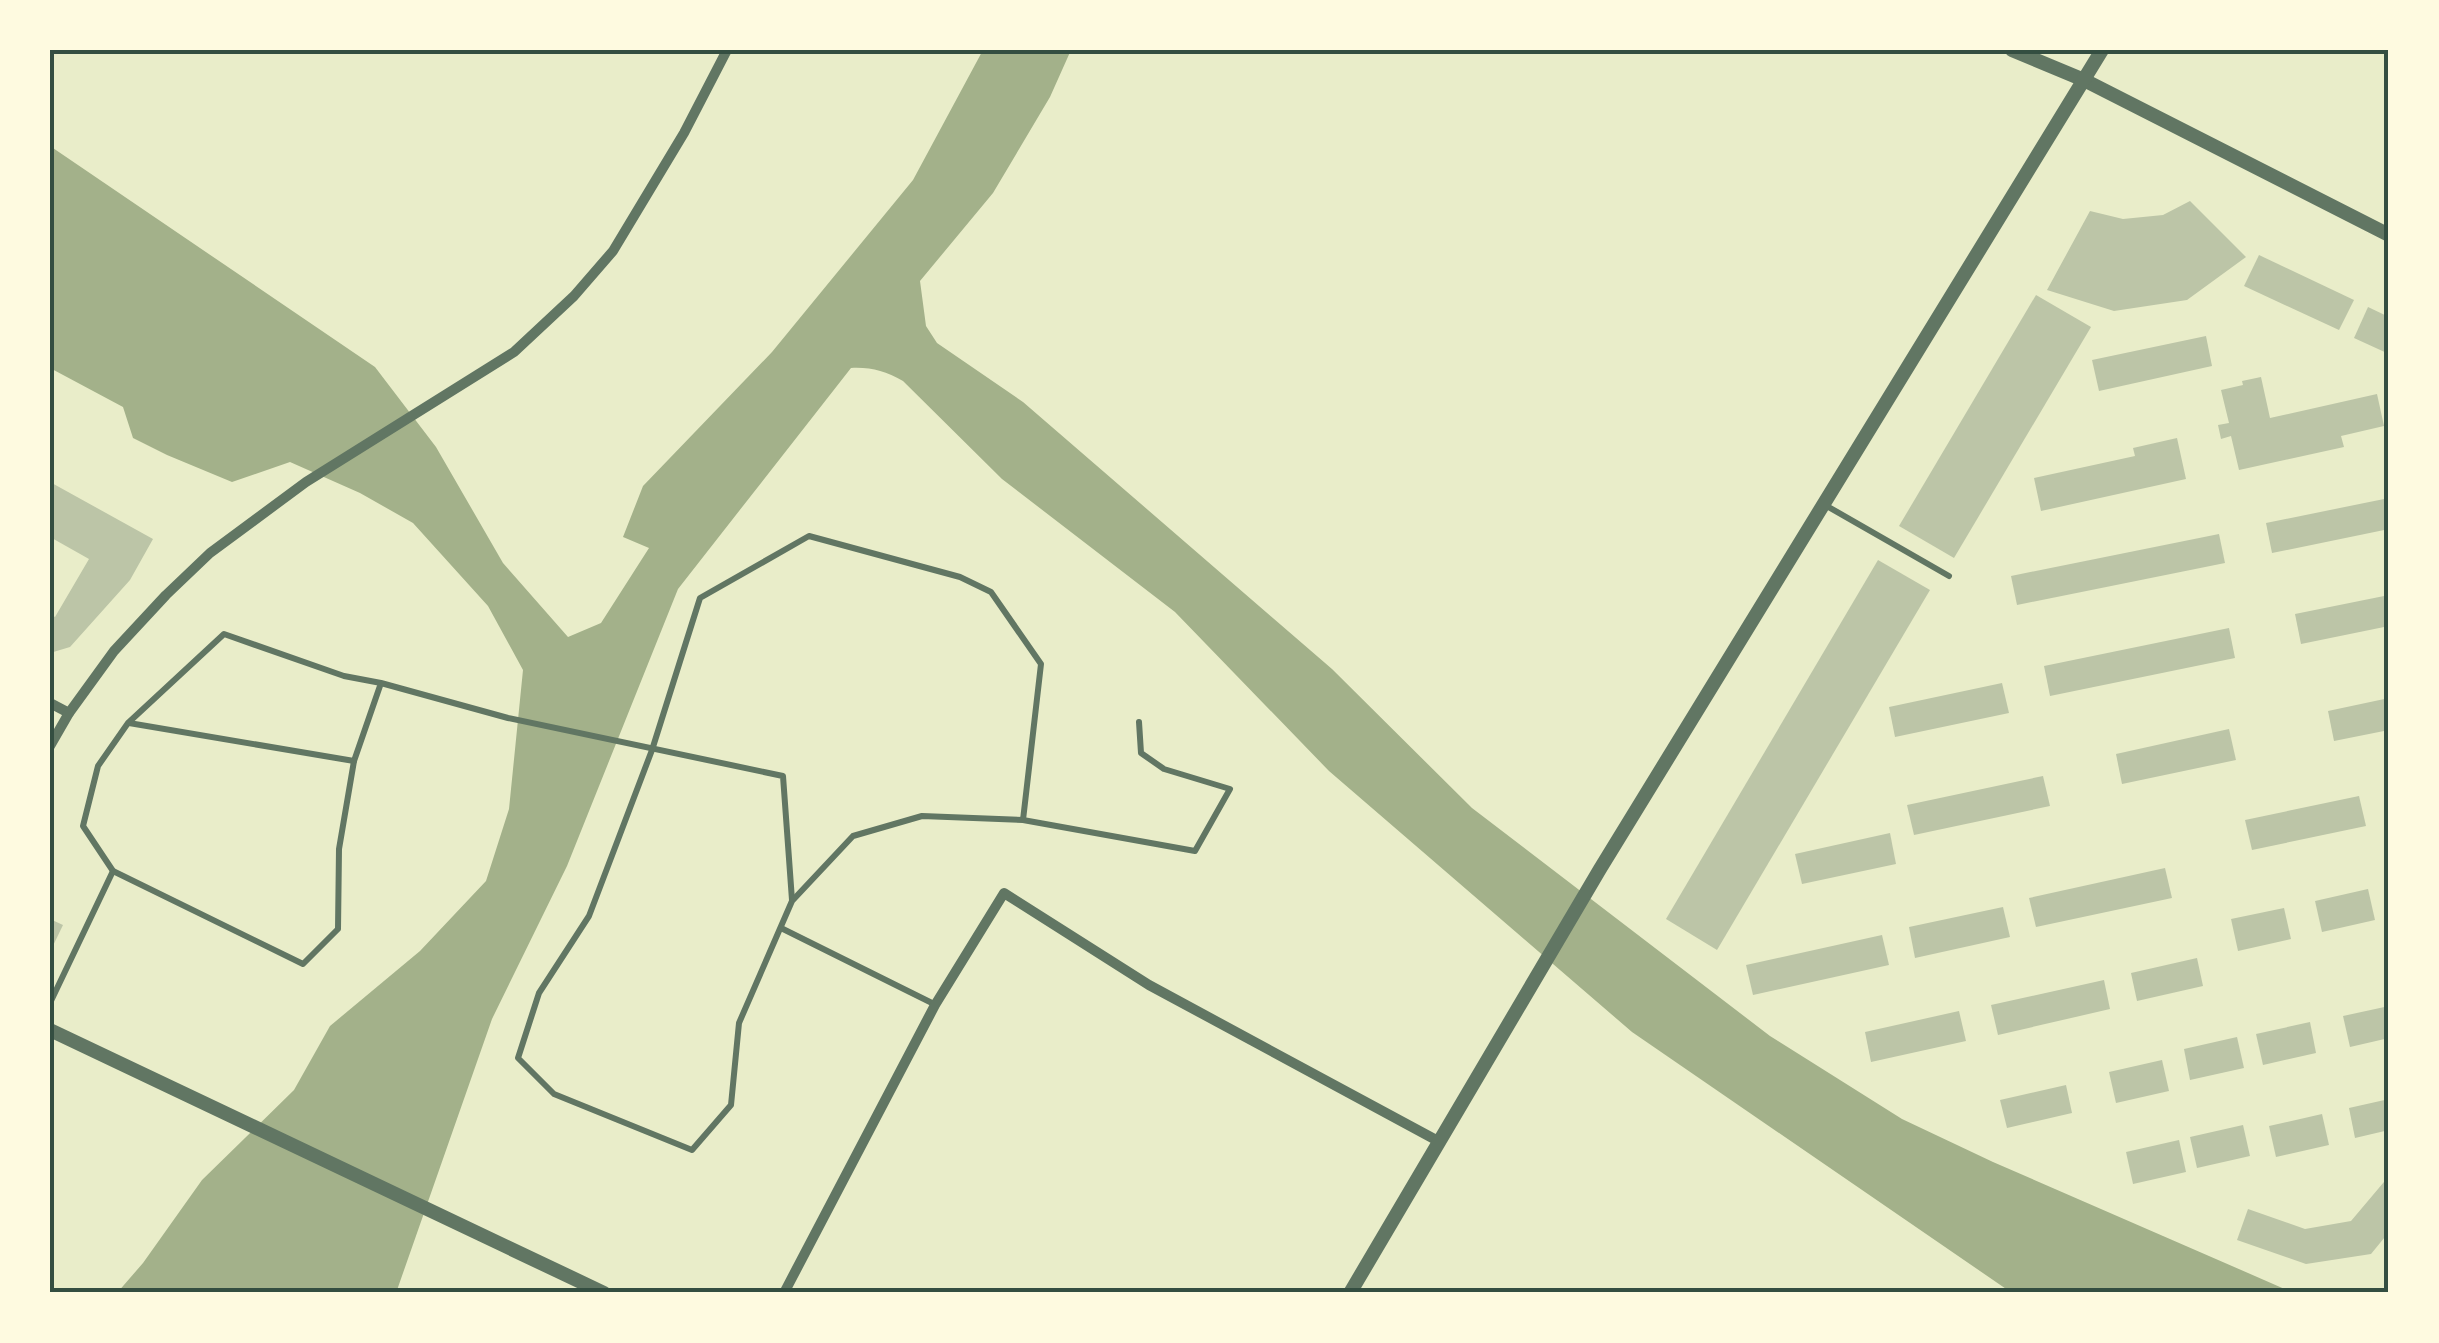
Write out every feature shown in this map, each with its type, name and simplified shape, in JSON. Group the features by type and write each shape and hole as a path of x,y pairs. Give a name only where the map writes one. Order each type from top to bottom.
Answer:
{"street":[{"path":"50,746 68,713 114,652 210,553 306,482 514,352 574,296 613,251 684,133 727,50"},
{"path":"2012,50 2084,80 2389,236"},
{"path":"1350,1293 1600,869 2102,50"},
{"path":"50,703 68,713"},
{"path":"784,1293 936,1005 1004,893 1149,986 1438,1141"},
{"path":"50,1030 604,1293"}],"lane":[{"path":"1824,504 1950,576"},
{"path":"1023,820 1041,664 991,592 960,577 808,536 700,598 652,750 589,916 538,993 518,1058 554,1094 692,1150 732,1105 739,1023 792,902 853,836 922,816 1023,820 1196,851 1230,790 1164,768 1141,754 1139,722"},
{"path":"382,683 354,761 339,849 338,928 303,964 113,870 84,826 98,766 128,723 224,634 344,676 382,683 508,718 782,776 792,902"},
{"path":"128,723 354,761"},
{"path":"50,1003 113,870"},
{"path":"781,928 936,1005"}],"shaded area":[{"path":"983,50 1071,50 1050,97 993,193 920,281 926,326 937,343 1023,402 1332,669 1472,808 1770,1036 1902,1119 2294,1293 2012,1293 1632,1032 1329,771 1175,612 1002,479 903,381 878,370 851,368 678,589 567,866 492,1019 396,1293 117,1293 202,1180 294,1090 330,1026 420,951 486,881 509,809 523,670 488,606 413,523 360,493 290,462 232,482 167,455 133,438 123,407 50,368 50,146 375,367 436,447 503,563 568,637 601,623 649,548 623,537 643,486 772,352 913,180"}],"building":[{"path":"2190,201 2246,257 2187,300 2114,311 2047,290 2090,211 2123,219 2163,215"},
{"path":"2259,255 2354,300 2339,330 2244,286"},
{"path":"2036,295 2091,327 1954,558 1899,526"},
{"path":"2368,307 2389,317 2389,354 2354,338"},
{"path":"2206,336 2212,366 2099,391 2092,360"},
{"path":"2261,377 2270,418 2377,394 2384,426 2341,436 2344,447 2239,470 2231,436 2221,439 2218,425 2229,423 2221,390"},
{"path":"2177,438 2186,479 2041,511 2034,478 2135,456 2133,448"},
{"path":"50,482 153,539 130,580 70,647 50,653 50,614 55,617 89,559 50,537"},
{"path":"2389,498 2389,529 2272,553 2266,523"},
{"path":"2219,534 2225,563 2017,605 2011,576"},
{"path":"1878,560 1930,590 1717,950 1666,919"},
{"path":"2389,595 2389,626 2301,644 2295,614"},
{"path":"2229,628 2235,658 2050,696 2044,666"},
{"path":"2002,683 2009,713 1895,737 1889,707"},
{"path":"2389,698 2389,730 2334,741 2328,711"},
{"path":"2229,729 2236,760 2122,784 2116,754"},
{"path":"2043,776 2050,806 1914,835 1907,805"},
{"path":"2359,796 2366,826 2252,850 2245,820"},
{"path":"1890,833 1896,864 1802,884 1795,854"},
{"path":"2165,868 2172,898 2036,927 2029,898"},
{"path":"2368,889 2375,920 2322,932 2315,901"},
{"path":"2003,907 2010,937 1915,958 1909,927"},
{"path":"2284,908 2291,939 2238,951 2231,919"},
{"path":"50,919 63,925 50,952"},
{"path":"1882,935 1889,965 1753,995 1746,965"},
{"path":"2197,958 2203,986 2137,1001 2131,973"},
{"path":"2104,980 2110,1009 1998,1035 1991,1005"},
{"path":"2389,1006 2389,1038 2350,1047 2343,1016"},
{"path":"1959,1011 1966,1041 1871,1062 1865,1032"},
{"path":"2310,1022 2316,1053 2263,1065 2256,1034"},
{"path":"2237,1037 2244,1068 2190,1080 2184,1049"},
{"path":"2162,1060 2169,1091 2116,1103 2109,1072"},
{"path":"2066,1085 2072,1113 2007,1128 2000,1100"},
{"path":"2389,1099 2389,1130 2355,1138 2349,1108"},
{"path":"2322,1114 2329,1145 2276,1157 2269,1126"},
{"path":"2243,1125 2250,1156 2197,1168 2190,1137"},
{"path":"2179,1140 2186,1172 2133,1184 2126,1152"},
{"path":"2389,1176 2389,1232 2371,1254 2306,1264 2237,1240 2248,1209 2305,1229 2351,1221"}]}
